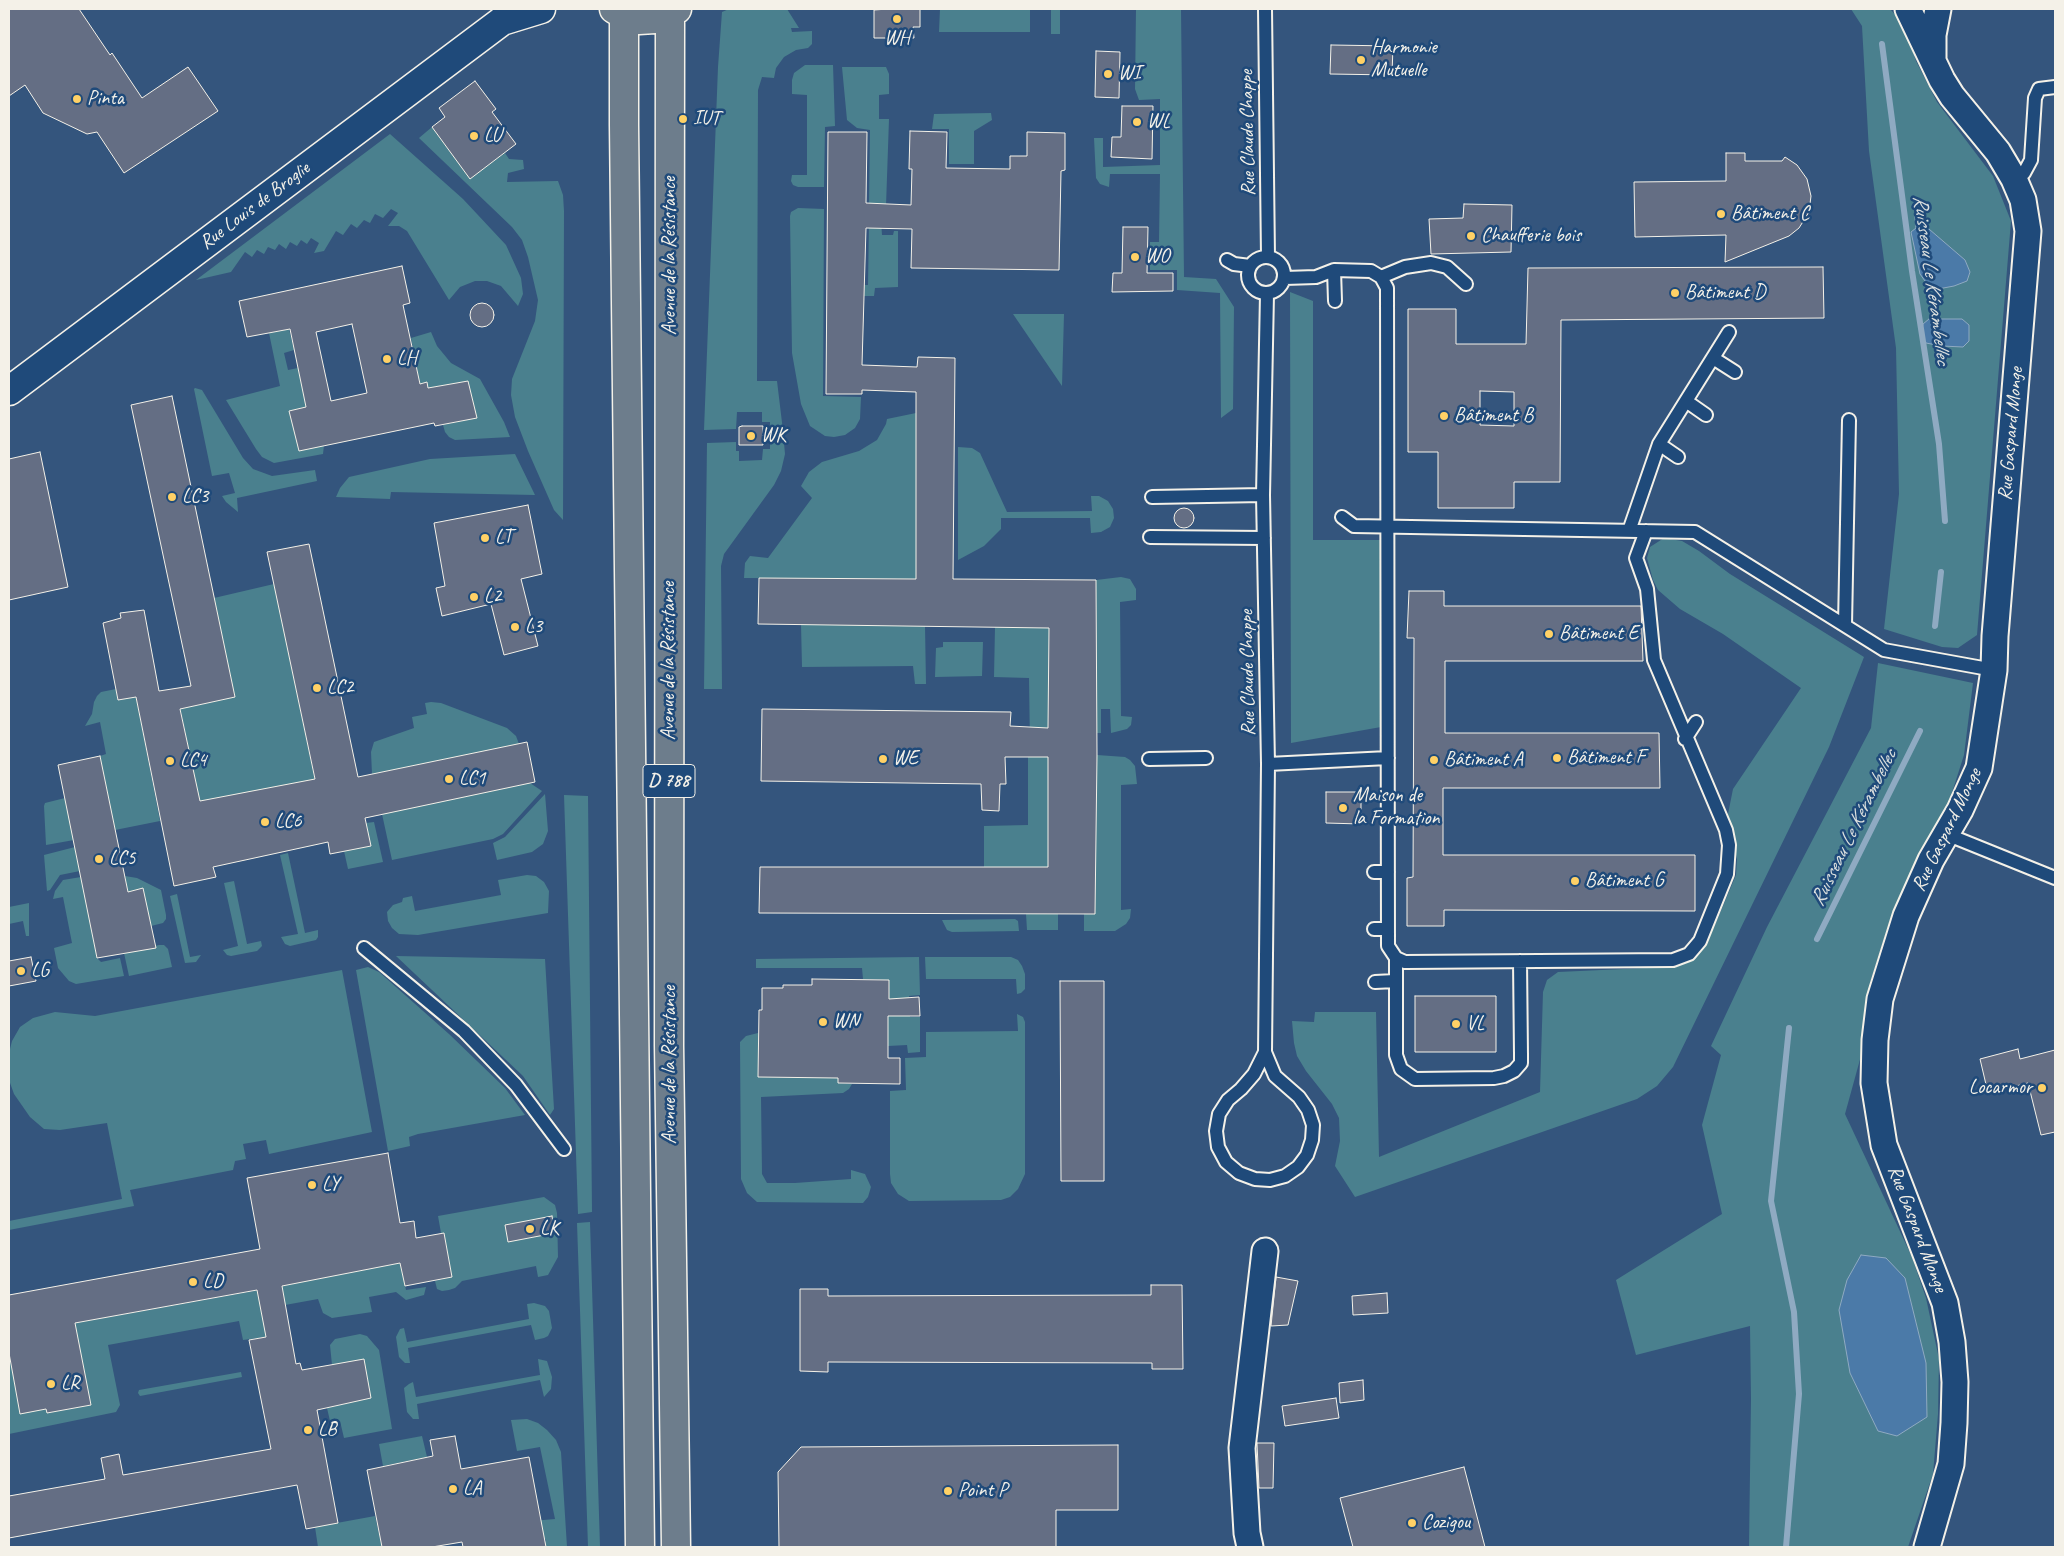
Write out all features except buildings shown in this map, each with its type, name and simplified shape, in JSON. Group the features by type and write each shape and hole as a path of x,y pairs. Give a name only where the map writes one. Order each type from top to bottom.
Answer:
{"main road":[{"path":"619,12 639,20 655,19 674,11"},
{"name":"Avenue de la Résistance","path":"674,11 669,1044 676,1547"},
{"name":"Avenue de la Résistance","path":"619,12 624,134 640,1547"}],"street":[{"name":"Rue Louis de Broglie","path":"9,391 507,15 541,9"},
{"name":"Rue Gaspard Monge","path":"1908,9 1942,80 1952,96 1998,152 2014,179 2023,200 2028,231 1994,670 1979,768 1960,810 1931,860 1906,916 1880,999 1875,1040 1874,1083 1884,1144 1945,1303 1952,1342 1954,1415 1950,1464 1927,1547"},
{"name":"Rue Gaspard Monge","path":"1933,61 1933,35 1938,9"},
{"path":"1250,1547 1247,1533 1242,1448 1265,1251"}],"lane":[{"name":"Rue Claude Chappe","path":"1265,9 1268,257"},
{"path":"2014,179 2024,173 2031,160 2036,98 2039,89 2055,88"},
{"path":"1268,257 1278,261 1282,266 1285,278 1279,289 1267,294 1260,293 1250,285 1248,279 1250,266 1260,258 1268,257"},
{"path":"1227,260 1234,264 1250,266"},
{"path":"1381,277 1405,267 1439,264 1453,270 1466,284"},
{"path":"1285,278 1316,277 1334,270 1371,270 1381,277 1387,288 1388,946 1396,958 1405,962 1673,960 1689,954 1700,941 1727,874 1729,857 1726,830 1710,781 1686,738 1654,660 1647,589 1636,558 1646,531"},
{"path":"1334,270 1335,301"},
{"name":"Rue Claude Chappe","path":"1265,1052 1268,764 1263,495 1267,294"},
{"path":"1629,531 1659,444 1669,423 1686,401 1729,332"},
{"path":"1713,358 1735,372"},
{"path":"1686,401 1706,415"},
{"path":"1845,625 1850,420"},
{"path":"1659,444 1678,457"},
{"path":"1152,497 1263,495"},
{"path":"1342,517 1354,526 1688,531 1698,533 1884,650 1994,670"},
{"path":"1150,537 1264,538"},
{"path":"1660,677 1668,665"},
{"path":"1686,738 1696,722"},
{"path":"1149,759 1206,758"},
{"path":"1268,764 1388,758"},
{"path":"1946,834 2055,878"},
{"path":"1374,872 1388,872"},
{"path":"1374,929 1388,929"},
{"path":"364,948 464,1031 516,1085 564,1149"},
{"path":"1396,958 1396,1055 1401,1070 1415,1079 1504,1076 1514,1071 1521,1063 1520,961"},
{"path":"1374,982 1395,982"},
{"path":"1265,1052 1275,1076 1299,1097 1308,1110 1313,1125 1312,1140 1303,1161 1285,1176 1270,1180 1254,1179 1239,1173 1226,1162 1218,1147 1216,1130 1219,1114 1228,1100 1254,1074 1265,1052"}],"green space":[{"path":"729,9 787,9 799,28 791,28 792,32 812,31 812,44 808,48 796,50 784,57 776,68 774,78 762,77 758,90 757,381 777,381 784,439 770,440 770,422 762,422 762,412 737,412 736,429 704,430 718,67 722,12"},
{"path":"940,9 1030,9 1030,32 939,32"},
{"path":"1051,9 1060,9 1060,34 1051,34"},
{"path":"1136,9 1181,9 1184,277 1216,279 1234,307 1233,409 1221,418 1220,293 1177,290 1177,270 1150,270 1150,242 1159,242 1160,174 1110,174 1109,187 1100,184 1096,178 1094,138 1103,138 1103,167 1160,165 1160,99 1139,100 1135,89"},
{"path":"1851,9 1890,9 1904,24 1916,61 1937,102 1993,176 2011,221 1977,635 1958,648 1942,647 1884,629 1899,494 1896,348 1869,151 1862,26"},
{"path":"805,65 833,65 835,126 825,127 824,187 798,187 793,185 791,181 792,175 807,175 807,95 792,94 794,73"},
{"path":"842,67 886,67 889,74 889,94 879,95 879,119 889,119 886,206 869,206 870,130 857,128 847,120"},
{"path":"991,113 992,120 974,131 974,164 949,164 949,129 932,129 934,114"},
{"path":"432,127 470,178 505,153 509,159 523,160 524,169 508,173 507,182 558,181 563,195 563,520 554,510 528,451 515,417 511,395 512,379 535,321 538,300 528,257 522,240 512,227 419,138"},
{"path":"390,134 463,199 506,245 521,278 523,294 518,306 501,286 487,281 475,281 460,287 449,300 407,231 399,226 388,226 398,213 391,209 383,218 375,214 370,223 364,220 357,228 351,224 343,235 336,231 324,251 314,253 319,243 311,238 307,244 301,240 297,246 290,242 286,249 279,244 275,250 268,247 264,254 257,250 252,257 245,252 231,272 196,280"},
{"path":"798,208 824,209 823,396 861,397 860,419 855,428 845,435 825,436 810,426 801,404 792,353 790,216 791,212"},
{"path":"881,221 882,235 893,235 894,231 898,231 898,287 875,288 874,296 864,296 865,285 868,285 869,222"},
{"path":"1290,292 1313,301 1313,540 1387,540 1381,727 1291,743"},
{"path":"1013,314 1064,314 1062,386"},
{"path":"289,329 294,350 284,353 288,370 298,368 306,407 289,411 299,450 324,445 323,454 274,463 262,457 226,400 280,386 269,333"},
{"path":"431,332 437,346 451,363 480,379 504,422 510,437 455,440 445,432 443,425 476,418 468,381 428,388 427,382 420,384 411,338"},
{"path":"195,388 202,390 243,458 253,469 272,476 315,470 317,481 237,498 238,512 222,496 235,493 229,473 212,476"},
{"path":"916,413 916,555 925,579 744,578 745,563 750,556 768,558 812,498 801,486 809,472 822,462 859,451 877,440 887,419"},
{"path":"736,442 736,451 739,451 739,461 762,460 763,449 770,449 770,443 784,443 785,454 781,471 774,485 724,554 721,566 722,689 704,689 707,443"},
{"path":"958,447 972,448 980,453 1007,512 1092,511 1091,496 1099,496 1108,501 1113,509 1114,518 1110,527 1101,532 1091,533 1090,518 1001,518 1001,529 984,546 958,560"},
{"path":"515,454 535,495 391,492 390,499 336,497 340,488 349,477 430,459"},
{"path":"1664,538 1682,541 1699,551 1730,574 1864,657 1829,747 1673,1067 1657,1086 1637,1099 1355,1197 1335,1166 1340,1141 1339,1118 1332,1104 1306,1071 1297,1056 1292,1021 1314,1022 1315,1012 1376,1012 1379,1157 1540,1092 1543,992 1547,980 1558,972 1667,967 1678,964 1695,956 1714,927 1736,875 1737,859 1727,819 1733,789 1801,688 1723,634 1680,609 1658,590 1647,558 1650,547"},
{"path":"1121,577 1130,579 1136,589 1136,600 1120,602 1121,716 1132,717 1131,725 1127,729 1111,733 1110,709 1101,709 1101,733 1097,733 1096,580"},
{"path":"274,584 319,800 204,823 179,702 195,706 235,697 214,598"},
{"path":"801,624 925,626 926,684 915,684 913,666 802,667"},
{"path":"995,627 1049,628 1048,745 1030,746 1029,678 994,677"},
{"path":"943,642 983,642 982,676 935,677 936,648 943,647"},
{"path":"1878,663 1973,683 1964,755 1947,808 1891,917 1870,983 1864,1045 1845,1114 1912,1257 1926,1298 1939,1359 1938,1414 1933,1474 1908,1547 1749,1547 1750,1326 1636,1355 1616,1280 1722,1214 1702,1125 1721,1055 1711,1046 1767,927 1871,728"},
{"path":"116,689 118,700 136,697 160,821 115,830 100,756 106,754 100,722 85,726 92,714 97,696 101,692"},
{"path":"425,703 441,703 507,728 516,736 519,744 372,774 371,752 374,742 414,728 412,717 427,714"},
{"path":"1097,755 1125,757 1130,760 1135,766 1137,784 1121,785 1121,910 1131,909 1130,918 1126,924 1115,931 1084,931 1084,914 1095,914"},
{"path":"1028,757 1048,757 1048,867 984,867 984,826 1028,825"},
{"path":"530,783 542,791 503,834 493,839 392,860 382,814"},
{"path":"545,794 548,831 543,844 532,852 497,860 493,843 505,837"},
{"path":"564,795 588,796 592,1212 578,1214"},
{"path":"65,798 74,840 46,845 45,803"},
{"path":"374,822 383,862 348,869 344,851 371,846 366,823"},
{"path":"75,847 80,871 60,875 50,890 47,891 44,855"},
{"path":"288,853 305,933 318,930 316,940 290,946 285,944 281,937 298,934 280,855"},
{"path":"527,875 536,876 544,882 549,891 548,913 418,935 399,934 388,921 387,912 393,905 402,902 403,898 412,896 415,911 501,895 498,880"},
{"path":"125,876 137,878 161,890 166,915 163,923 151,926 143,889 128,892"},
{"path":"81,877 97,958 101,962 120,958 124,976 76,984 69,981 58,968 54,948 72,943 63,897 53,899 55,891 63,880"},
{"path":"234,881 247,944 261,941 262,946 257,951 231,956 227,955 223,950 238,946 224,883"},
{"path":"177,894 190,957 201,955 196,962 185,963 170,896"},
{"path":"29,903 29,936 26,936 23,921 9,924 9,907"},
{"path":"1026,914 1058,914 1058,930 1027,930"},
{"path":"1015,919 1018,921 1019,931 952,932 947,930 942,920"},
{"path":"164,945 168,949 172,967 129,976 124,953"},
{"path":"396,956 545,959 554,1109 550,1115 523,1076"},
{"path":"919,957 920,995 909,996 910,1017 920,1017 920,1052 908,1053 907,1045 888,1046 888,980 863,979 862,968 756,968 756,959"},
{"path":"925,957 1011,957 1018,960 1022,966 1025,974 1025,989 1017,994 1016,979 926,979"},
{"path":"368,967 379,972 449,1034 505,1088 525,1115 418,1134 409,1137 410,1146 388,1151 356,970"},
{"path":"342,970 372,1132 269,1154 266,1140 243,1144 246,1159 235,1161 233,1170 130,1190 134,1206 9,1230 9,1221 122,1199 107,1123 60,1130 44,1129 30,1117 14,1094 9,1080 9,1053 12,1041 20,1027 33,1018 55,1012 95,1016"},
{"path":"1017,1014 1023,1017 1025,1022 1025,1174 1018,1189 1010,1197 1001,1200 909,1201 898,1194 891,1183 890,1174 890,1091 906,1090 905,1058 926,1057 926,1032 1018,1031"},
{"path":"758,1033 758,1077 838,1078 838,1083 852,1084 843,1093 761,1097 762,1174 767,1183 851,1179 851,1170 865,1174 871,1187 868,1197 863,1203 757,1202 747,1193 741,1179 740,1042 746,1036"},
{"path":"544,1197 555,1205 557,1213 558,1257 548,1275 538,1277 536,1266 462,1281 455,1288 449,1290 442,1291 437,1289 435,1281 452,1277 444,1233 441,1233 438,1216"},
{"path":"590,1222 600,1547 588,1547 577,1223"},
{"path":"400,1263 406,1290 426,1287 424,1295 406,1300 396,1292 369,1297 372,1312 332,1318 323,1313 318,1299 285,1305 282,1286"},
{"path":"271,1288 266,1337 243,1340 239,1321 108,1345 120,1405 116,1412 9,1434 9,1335 27,1332 32,1359 11,1363 20,1413 46,1409 48,1413 91,1405 36,1330"},
{"path":"534,1303 545,1306 549,1311 552,1328 548,1336 544,1338 535,1340 531,1325 408,1348 410,1363 405,1363 399,1357 396,1337 400,1329 404,1328 407,1342 529,1319 527,1304"},
{"path":"360,1334 367,1336 379,1350 392,1429 344,1438 340,1421 330,1421 327,1408 371,1398 332,1365 330,1345 335,1339"},
{"path":"538,1359 547,1361 552,1377 551,1389 544,1397 540,1380 417,1404 419,1419 413,1419 407,1412 404,1388 413,1382 416,1397 540,1375"},
{"path":"241,1372 242,1377 140,1396 138,1393 139,1390"},
{"path":"527,1419 538,1423 547,1430 556,1440 561,1452 567,1547 543,1547 546,1540 528,1524 532,1521 555,1519 540,1447 517,1451 511,1420"},
{"path":"422,1436 427,1457 383,1466 379,1444"},
{"path":"375,1516 382,1547 318,1547 315,1527"}],"water":[{"path":"1915,217 1965,260 1970,272 1967,281 1938,289 1925,281 1920,274 1911,232 1916,228"},
{"path":"1929,319 1962,319 1969,325 1969,341 1963,347 1926,343 1921,335 1923,324"},
{"path":"1861,1255 1886,1258 1905,1278 1926,1363 1927,1417 1897,1436 1878,1431 1850,1373 1839,1310 1847,1280"}],"waterway":[{"name":"Ruisseau Le Kérambellec","path":"1882,44 1912,271 1939,444 1945,521"},
{"name":"Ruisseau Le Kérambellec","path":"1935,626 1941,572"},
{"name":"Ruisseau Le Kérambellec","path":"1817,939 1920,731"},
{"name":"Ruisseau Le Kérambellec","path":"1786,1547 1799,1394 1794,1312 1771,1201 1789,1028"}],"place":[{"name":"WH","path":"897,19"},
{"name":"Harmonie Mutuelle","path":"1361,60"},
{"name":"WI","path":"1108,74"},
{"name":"Pinta","path":"77,99"},
{"name":"IUT","path":"683,119"},
{"name":"WL","path":"1137,122"},
{"name":"LU","path":"474,136"},
{"name":"Bâtiment C","path":"1721,214"},
{"name":"Chaufferie bois","path":"1471,236"},
{"name":"WO","path":"1135,257"},
{"name":"Bâtiment D","path":"1675,293"},
{"name":"LH","path":"387,359"},
{"name":"Bâtiment B","path":"1444,416"},
{"name":"WK","path":"751,436"},
{"name":"LC3","path":"172,497"},
{"name":"LT","path":"485,538"},
{"name":"L2","path":"474,597"},
{"name":"L3","path":"515,627"},
{"name":"Bâtiment E","path":"1549,634"},
{"name":"LC2","path":"317,688"},
{"name":"Bâtiment F","path":"1557,758"},
{"name":"WE","path":"883,759"},
{"name":"Bâtiment A","path":"1434,760"},
{"name":"LC4","path":"170,761"},
{"name":"LC1","path":"449,779"},
{"name":"Maison de la Formation","path":"1343,808"},
{"name":"LC6","path":"265,822"},
{"name":"LC5","path":"99,859"},
{"name":"Bâtiment G","path":"1575,881"},
{"name":"LG","path":"21,971"},
{"name":"WN","path":"823,1022"},
{"name":"VL","path":"1456,1024"},
{"name":"Locarmor","path":"2042,1088"},
{"name":"LY","path":"312,1185"},
{"name":"LK","path":"530,1229"},
{"name":"LD","path":"193,1282"},
{"name":"LR","path":"51,1384"},
{"name":"LB","path":"308,1430"},
{"name":"LA","path":"453,1489"},
{"name":"Point P","path":"948,1491"},
{"name":"Cozigou","path":"1412,1523"}]}
